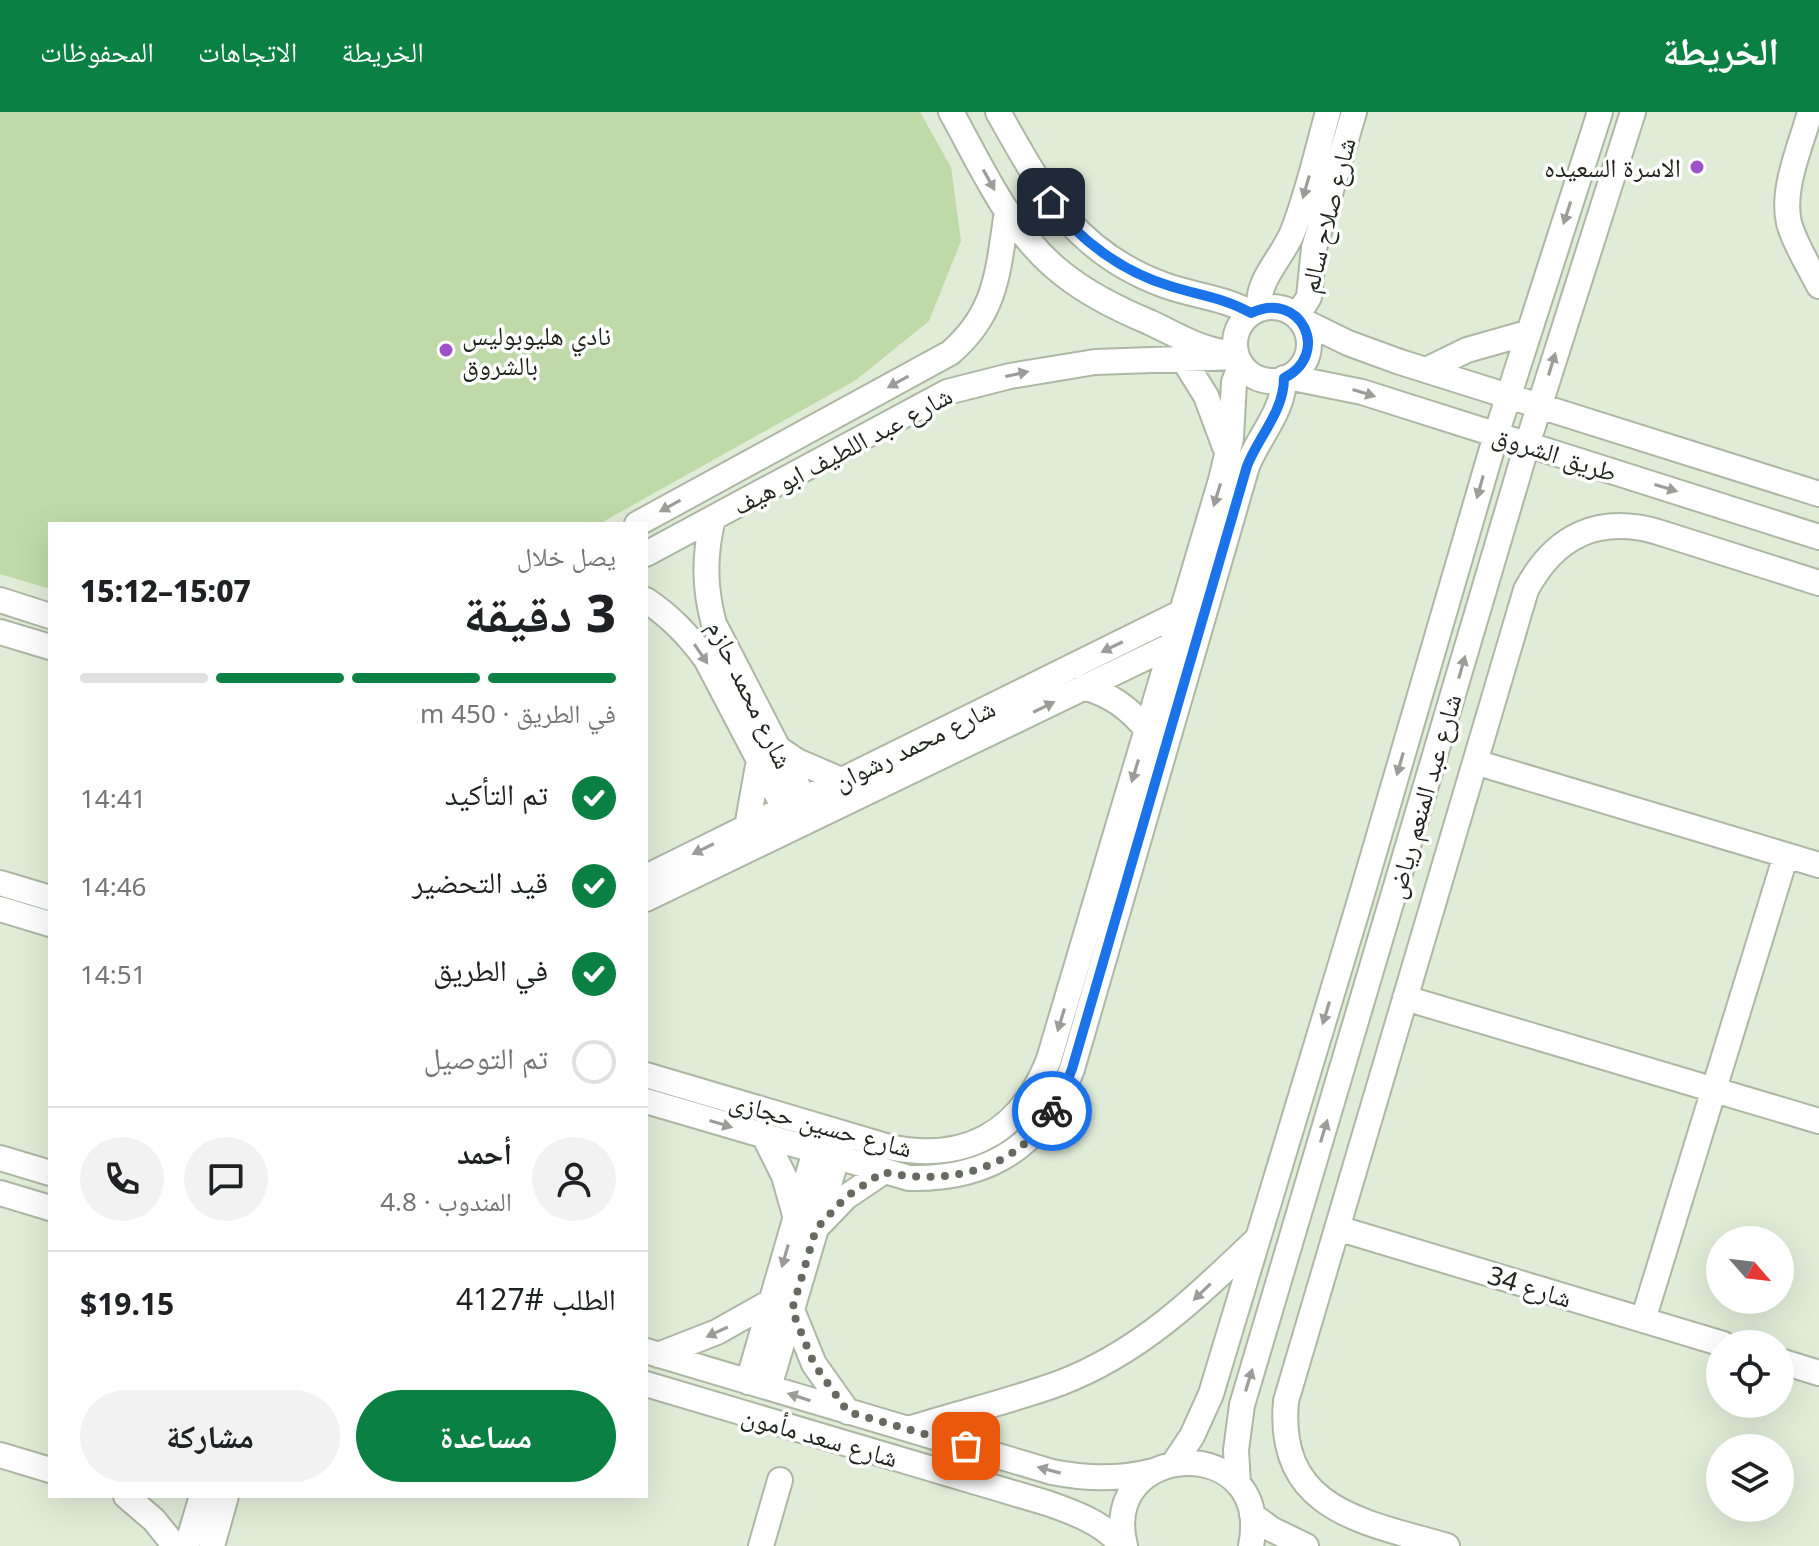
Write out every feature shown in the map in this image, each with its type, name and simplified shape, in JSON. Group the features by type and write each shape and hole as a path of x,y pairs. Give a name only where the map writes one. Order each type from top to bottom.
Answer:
{"street":[{"path":"951,112 1007,211 1045,258 1084,290 1204,347 1238,358 1260,379 1286,377 1304,361 1308,339 1298,318 1279,308 1255,311 1165,285 1135,273 1082,237 1041,188 998,112"},
{"name":"شارع صلاح سالم","path":"1255,311 1265,278 1293,231 1328,112"},
{"name":"شارع صلاح سالم","path":"1298,318 1309,297 1314,248 1354,112"},
{"name":"شارع عبد المنعم رياض","path":"1124,1546 1122,1521 1132,1492 1164,1467 1198,1426 1211,1394 1496,435 1600,112"},
{"name":"شارع عبد المنعم رياض","path":"1238,1484 1236,1435 1242,1405 1527,445 1633,112"},
{"path":"1810,112 1788,191 1787,213 1793,234 1819,286"},
{"name":"شارع عبد اللطيف ابو هيف","path":"641,522 950,353 965,340 988,307 995,288 1007,211"},
{"path":"1238,358 1237,331 1255,311"},
{"name":"طريق الشروق","path":"1298,318 1348,343 1426,370 1819,494"},
{"path":"1426,370 1476,347 1527,333"},
{"path":"950,353 963,366 968,386"},
{"name":"شارع عبد اللطيف ابو هيف","path":"648,553 947,392 1038,370 1095,362 1238,358"},
{"name":"شارع حسين حجازى","path":"648,1102 909,1178 936,1179 962,1175 987,1166 1011,1154 1049,1117 1062,1094 1227,456 1238,358"},
{"path":"1183,359 1215,415 1227,456"},
{"name":"طريق الشروق","path":"1286,377 1362,392 1819,537"},
{"name":"شارع حسين حجازى","path":"648,1076 914,1152 940,1152 988,1137 1026,1105 1040,1083 1049,1059 1147,730 1181,633 1247,466 1263,432 1281,405 1286,377"},
{"name":"شارع محمد حازم","path":"713,518 705,571 707,598 714,624 768,754 799,813"},
{"path":"1447,1546 1342,1513 1328,1505 1310,1487 1289,1451 1285,1435 1286,1401 1526,590 1548,556 1580,533 1599,527 1639,526 1819,583"},
{"path":"0,600 48,615"},
{"name":"شارع محمد حازم","path":"648,602 679,626 706,659 768,754"},
{"path":"0,632 48,646"},
{"name":"شارع محمد رشوان","path":"648,898 799,813 1084,687 1181,633"},
{"name":"شارع محمد رشوان","path":"648,876 747,827 799,813 841,780 1181,633"},
{"path":"1084,687 1102,692 1119,702 1147,730"},
{"path":"747,827 768,754 841,780"},
{"path":"1475,762 1819,865"},
{"path":"1643,1320 1786,855"},
{"path":"0,883 48,897"},
{"path":"1359,904 1389,913"},
{"path":"0,909 48,923"},
{"path":"1405,998 1819,1121"},
{"path":"758,1384 833,1131"},
{"path":"764,1136 806,1224"},
{"path":"0,1158 48,1172"},
{"path":"806,1224 883,1172"},
{"path":"0,1193 48,1207"},
{"name":"شارع 34","path":"1337,1228 1706,1339"},
{"path":"909,1429 1062,1382 1121,1353 1186,1307 1258,1238"},
{"path":"652,1353 782,1306"},
{"path":"782,1306 814,1364 848,1412"},
{"name":"شارع سعد مأمون","path":"652,1353 1052,1472 1094,1478 1134,1476 1188,1461 1215,1467 1238,1484"},
{"path":"1794,1365 1819,1373"},
{"name":"شارع سعد مأمون","path":"648,1385 1047,1503 1084,1518 1124,1546"},
{"path":"1198,1426 1220,1436 1236,1435"},
{"path":"0,1455 48,1469"},
{"path":"1084,1518 1095,1495 1094,1478"},
{"path":"761,1546 780,1480"},
{"path":"1238,1484 1250,1504 1251,1546"},
{"path":"128,1498 154,1520 175,1546"},
{"path":"187,1546 201,1498"},
{"path":"212,1546 225,1498"},
{"path":"1252,1515 1295,1544"}],"green space":[{"name":"نادي هليوبوليس بالشروق","path":"0,112 920,112 951,167 961,241 929,321 856,380 603,522 48,522 48,588 0,574"}],"way so far":[{"path":"966,1446 848,1412 814,1364 792,1310 816,1229 830,1212 864,1183 883,1172 909,1178 936,1179 962,1175 987,1166 1011,1154 1031,1137 1052,1111"}],"place":[{"name":"الاسرة السعيده","path":"1697,167"},
{"name":"نادي هليوبوليس بالشروق","path":"446,350"}],"route":[{"path":"1051,202 1082,237 1135,273 1165,285 1225,300 1251,313 1269,307 1289,311 1299,319 1308,339 1304,361 1284,378 1281,405 1254,448 1247,466 1072,1069 1052,1111"}]}
